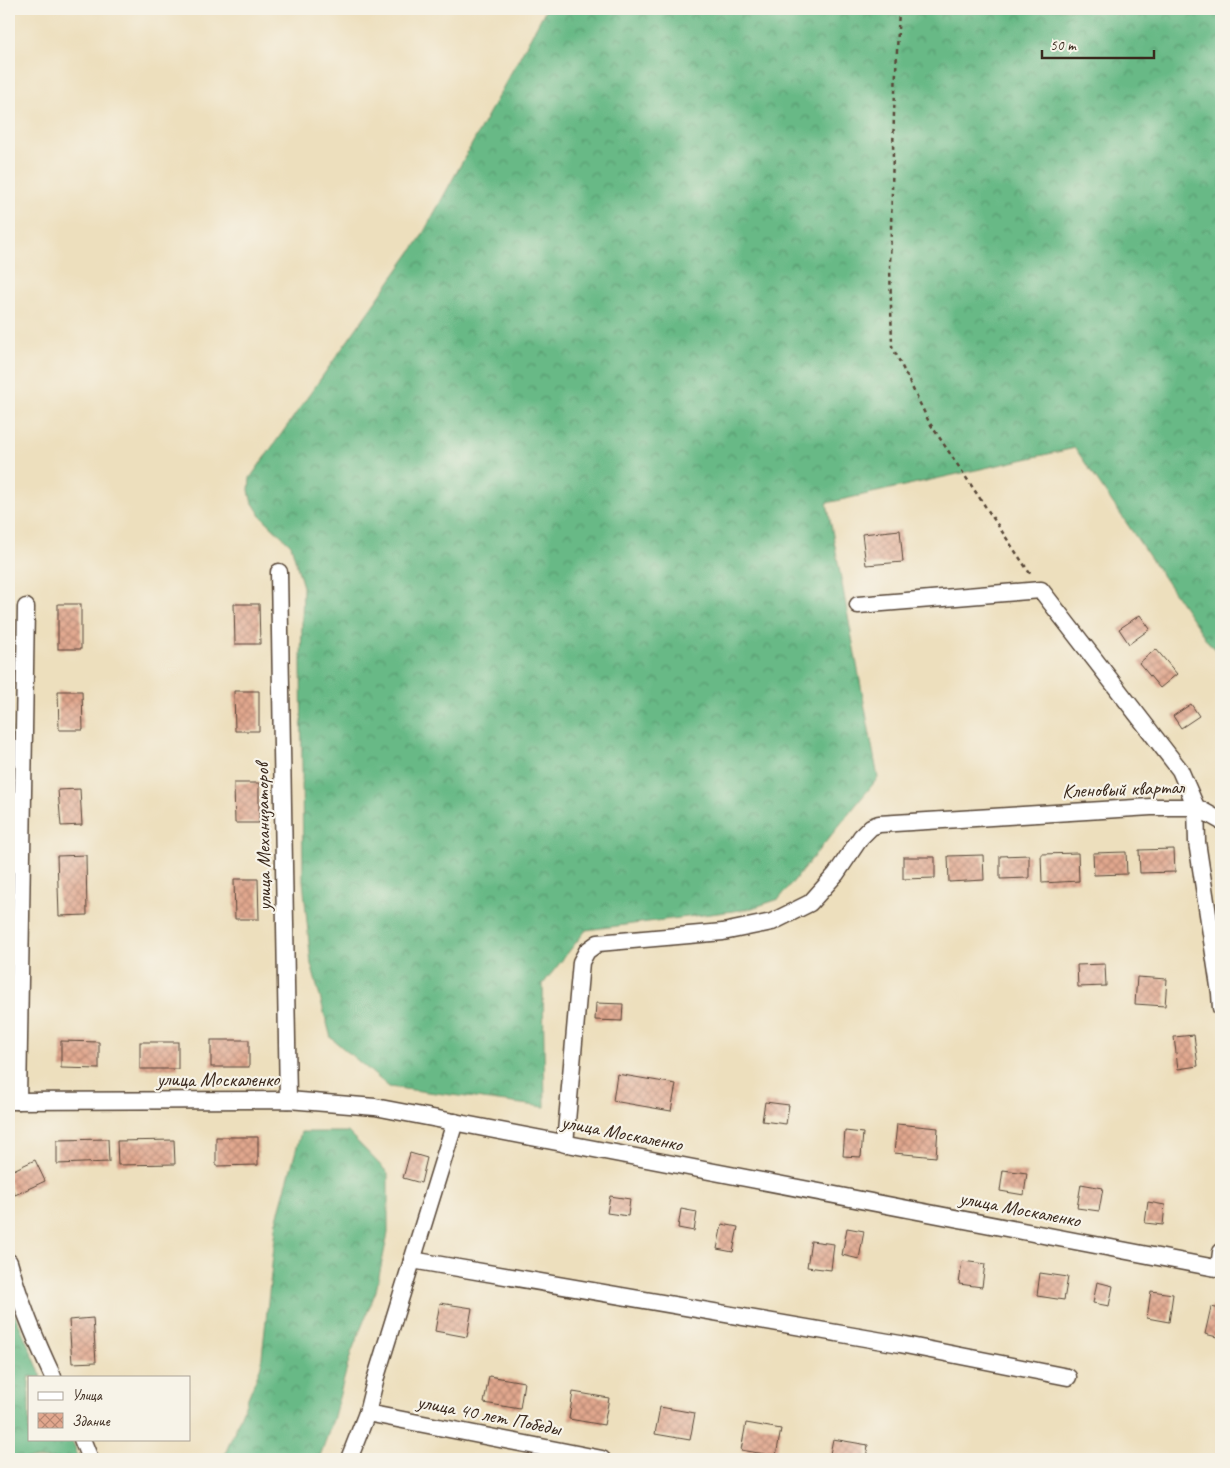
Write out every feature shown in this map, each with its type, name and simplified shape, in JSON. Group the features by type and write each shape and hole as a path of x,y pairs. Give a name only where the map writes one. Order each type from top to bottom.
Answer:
{"street":[{"name":"улица Механизаторов","path":"279,572 288,1100"},
{"path":"858,605 1041,590 1180,770 1196,808 1221,821"},
{"path":"13,1101 26,607"},
{"name":"Кленовый квартал","path":"565,1144 581,962 587,951 598,943 723,932 772,922 810,903 836,874 861,837 871,827 879,824 1151,807 1196,808 1197,842 1221,1008"},
{"name":"улица Москаленко","path":"13,1101 288,1100 375,1107 565,1144 1221,1263"},
{"path":"349,1459 367,1412 376,1377 455,1122"},
{"path":"412,1260 900,1344 1068,1377"},
{"path":"9,1262 17,1293 53,1376"},
{"name":"улица 40 лет Победы","path":"367,1412 602,1459"},
{"path":"82,1440 90,1459"}],"path":[{"path":"899,9 893,132 890,266 892,346 929,422 1041,590"}],"green space":[{"path":"546,9 1221,9 1221,654 1208,642 1075,448 827,503 878,778 779,899 749,909 586,930 543,984 545,1107 389,1087 331,1038 311,964 303,880 301,659 303,587 291,545 261,516 251,500 249,490 250,478 420,239"},
{"path":"9,645 13,651 9,843"},
{"path":"301,1132 348,1132 388,1173 388,1233 376,1291 351,1353 333,1420 319,1459 223,1459 261,1366 277,1219"},
{"path":"9,1301 42,1376 28,1376 28,1440 72,1440 78,1459 9,1459"}],"building":[{"path":"900,530 903,562 866,565 862,534"},
{"path":"58,604 81,604 81,649 58,649"},
{"path":"234,604 259,604 260,644 235,644"},
{"path":"1140,615 1150,629 1129,644 1119,629"},
{"path":"1156,649 1177,674 1160,688 1139,663"},
{"path":"58,691 82,691 83,730 59,730"},
{"path":"234,691 259,691 259,731 235,731"},
{"path":"1191,704 1199,716 1181,728 1173,716"},
{"path":"234,783 259,783 259,823 235,823"},
{"path":"80,789 82,825 61,826 58,790"},
{"path":"1174,849 1175,872 1140,873 1139,850"},
{"path":"1126,852 1127,874 1094,875 1093,853"},
{"path":"1078,853 1079,881 1042,883 1041,854"},
{"path":"86,855 87,915 59,916 57,856"},
{"path":"983,855 984,880 949,882 948,856"},
{"path":"1029,855 1029,878 1000,879 1000,856"},
{"path":"903,857 935,857 935,878 903,879"},
{"path":"234,879 258,879 259,919 235,919"},
{"path":"1105,964 1106,986 1078,987 1077,965"},
{"path":"1137,977 1167,979 1165,1006 1135,1004"},
{"path":"596,1003 623,1004 622,1021 595,1020"},
{"path":"1194,1035 1198,1066 1178,1069 1174,1037"},
{"path":"211,1040 249,1040 249,1067 211,1067"},
{"path":"61,1041 99,1042 99,1069 61,1068"},
{"path":"140,1042 178,1042 178,1069 140,1069"},
{"path":"617,1074 676,1084 671,1111 613,1101"},
{"path":"765,1102 789,1105 786,1124 762,1121"},
{"path":"897,1124 938,1128 936,1157 894,1153"},
{"path":"845,1131 863,1133 861,1157 843,1156"},
{"path":"216,1137 258,1137 258,1165 216,1166"},
{"path":"108,1139 109,1162 57,1164 57,1140"},
{"path":"174,1140 175,1164 118,1165 117,1141"},
{"path":"410,1153 427,1158 421,1183 403,1178"},
{"path":"35,1160 45,1181 15,1195 9,1182 9,1172"},
{"path":"1003,1170 1027,1173 1024,1195 1000,1191"},
{"path":"1081,1184 1103,1188 1099,1211 1077,1208"},
{"path":"610,1196 630,1199 628,1216 607,1213"},
{"path":"1148,1202 1165,1205 1163,1225 1145,1223"},
{"path":"681,1209 697,1212 694,1231 678,1228"},
{"path":"722,1224 738,1227 733,1252 717,1249"},
{"path":"847,1228 864,1231 859,1259 842,1255"},
{"path":"811,1241 834,1244 831,1270 807,1267"},
{"path":"962,1261 985,1264 982,1287 959,1284"},
{"path":"1040,1273 1068,1277 1064,1300 1037,1296"},
{"path":"1097,1282 1113,1286 1109,1306 1093,1303"},
{"path":"1151,1291 1173,1294 1169,1322 1147,1318"},
{"path":"440,1303 472,1308 467,1337 435,1331"},
{"path":"1211,1307 1221,1309 1221,1338 1205,1334"},
{"path":"93,1318 96,1362 72,1363 69,1320"},
{"path":"489,1376 524,1382 520,1409 484,1403"},
{"path":"573,1392 609,1398 604,1425 569,1419"},
{"path":"660,1407 695,1413 690,1440 655,1434"},
{"path":"746,1423 781,1429 776,1456 741,1450"},
{"path":"833,1439 868,1445 866,1459 829,1459"}]}
